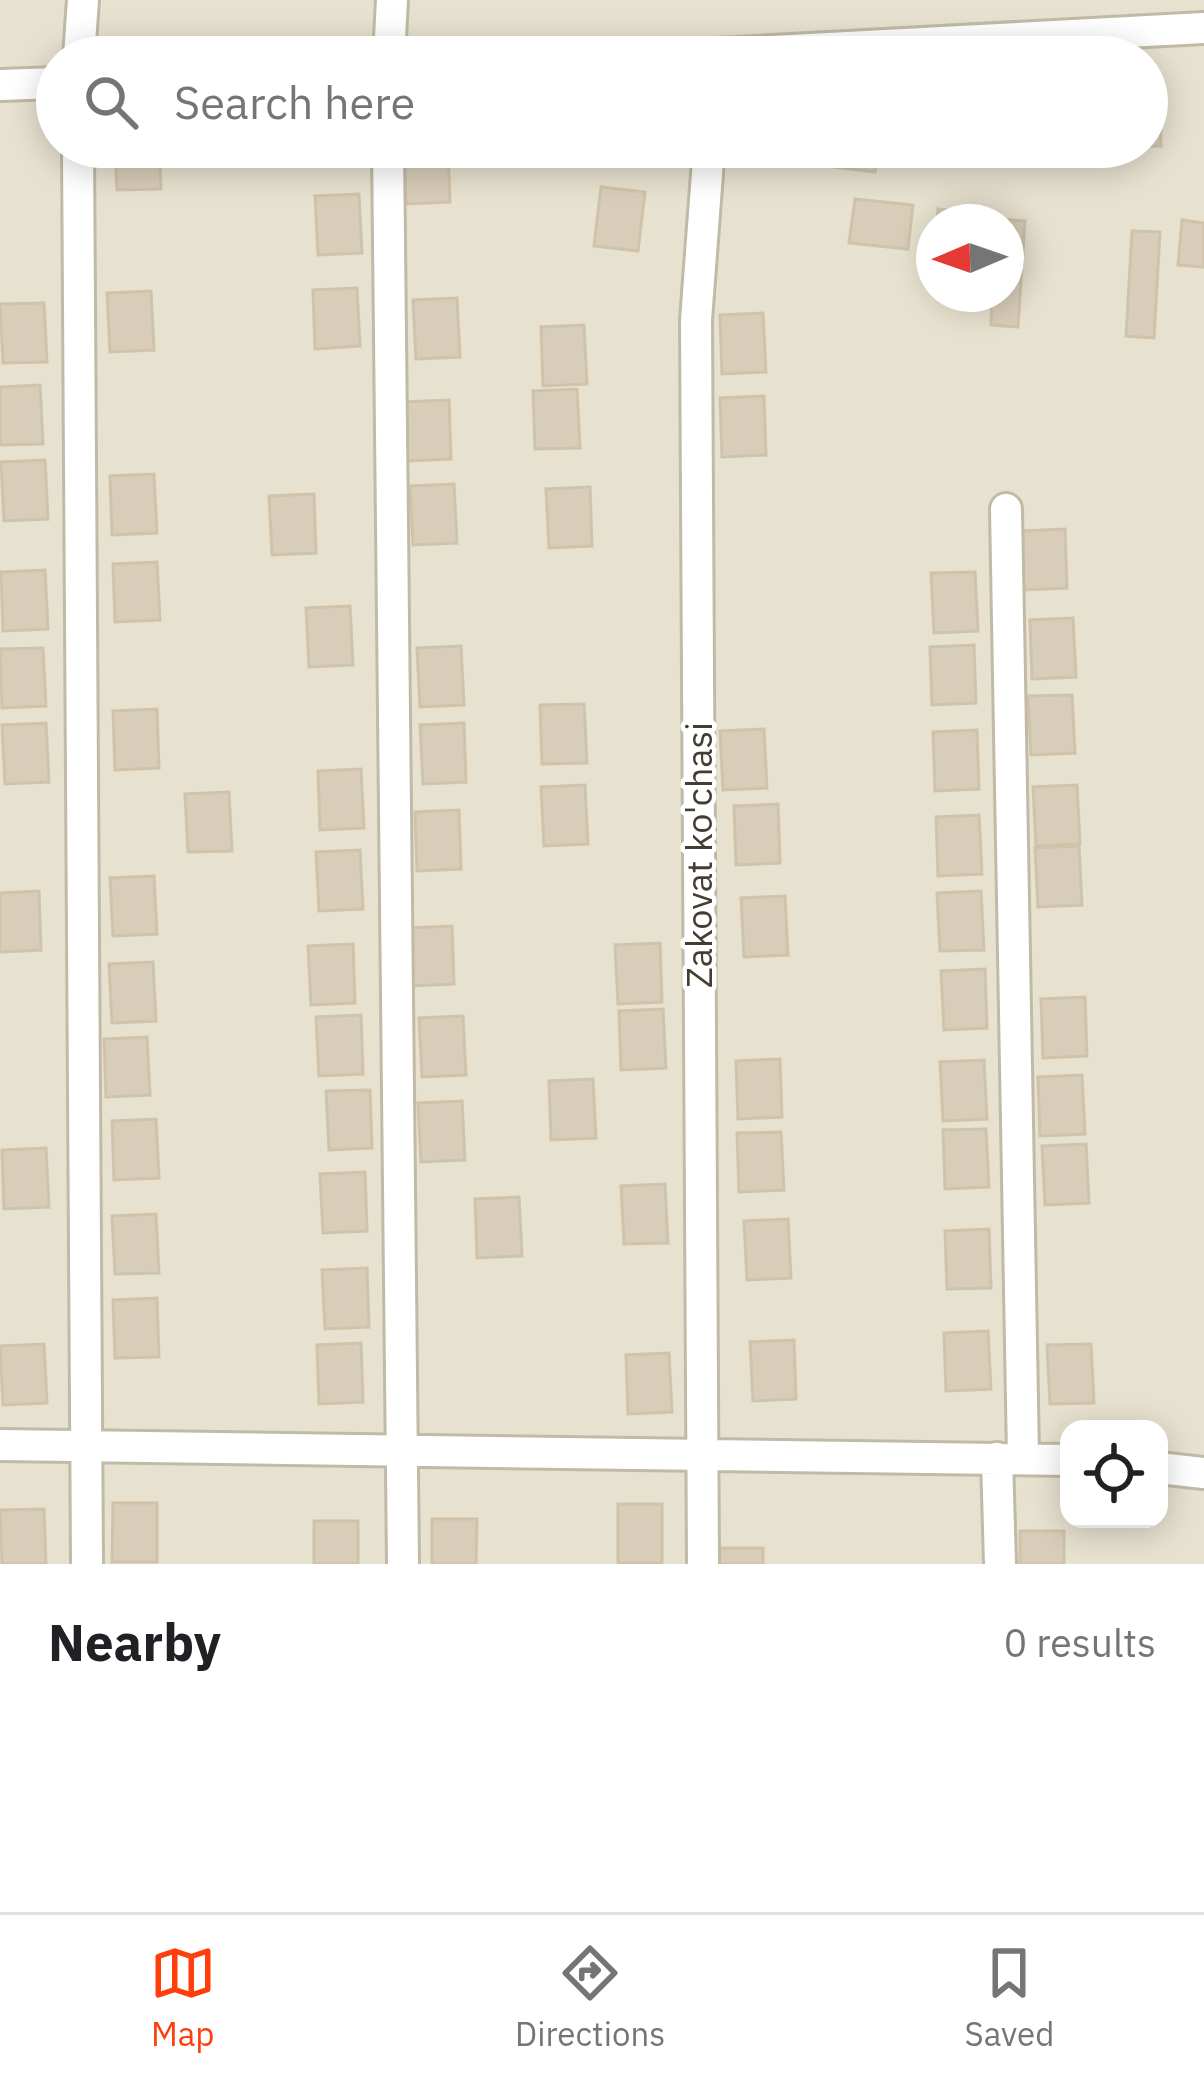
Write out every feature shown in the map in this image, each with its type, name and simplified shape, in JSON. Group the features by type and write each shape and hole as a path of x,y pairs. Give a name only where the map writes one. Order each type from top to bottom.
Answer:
{"street":[{"path":"81,36 83,0"},
{"path":"390,36 392,0"},
{"path":"1059,36 1204,28"},
{"path":"0,85 36,84"},
{"path":"78,168 88,1564"},
{"path":"388,168 403,1564"},
{"name":"Zakovat ko'chasi","path":"703,1564 695,320 707,168"},
{"path":"1000,1564 1010,1457 1006,508"},
{"path":"0,1445 1060,1460"},
{"path":"1168,1469 1204,1473"}],"shaded area":[{"path":"0,0 1204,0 1204,1564 0,1564"}],"building":[{"path":"116,168 160,168 161,189 117,190"},
{"path":"405,168 449,168 450,202 406,204"},
{"path":"601,187 645,192 638,251 594,246"},
{"path":"359,194 362,253 318,255 315,196"},
{"path":"855,199 913,205 908,249 849,243"},
{"path":"1182,220 1204,223 1204,267 1178,265"},
{"path":"1132,231 1160,232 1154,338 1126,336"},
{"path":"357,288 360,346 315,349 313,290"},
{"path":"151,291 154,350 110,352 107,293"},
{"path":"457,298 460,357 416,359 413,300"},
{"path":"44,303 47,362 3,363 0,304"},
{"path":"991,312 1019,312 1018,327 991,325"},
{"path":"763,313 766,372 722,374 720,315"},
{"path":"584,325 587,384 543,386 541,327"},
{"path":"40,385 43,444 0,445 0,387"},
{"path":"577,389 580,448 535,449 533,391"},
{"path":"764,396 766,455 722,457 720,398"},
{"path":"449,400 451,459 407,461 404,402"},
{"path":"45,460 48,519 4,521 1,462"},
{"path":"154,474 157,533 112,535 110,476"},
{"path":"454,484 457,543 413,545 410,486"},
{"path":"590,487 592,546 549,548 546,489"},
{"path":"314,494 316,553 272,555 269,496"},
{"path":"1065,529 1067,588 1023,590 1021,531"},
{"path":"157,562 160,620 115,622 113,564"},
{"path":"45,570 48,629 3,631 1,572"},
{"path":"975,572 978,631 934,633 931,573"},
{"path":"350,606 353,665 309,667 306,608"},
{"path":"1073,618 1076,677 1032,679 1030,620"},
{"path":"974,645 976,703 932,705 930,647"},
{"path":"461,646 464,705 420,707 417,648"},
{"path":"43,648 46,706 2,708 0,649"},
{"path":"1072,695 1075,753 1031,755 1028,696"},
{"path":"584,704 587,763 542,764 540,705"},
{"path":"157,709 159,768 115,770 113,711"},
{"path":"46,723 49,782 5,784 2,725"},
{"path":"464,723 466,782 423,784 420,725"},
{"path":"764,729 767,788 723,790 720,731"},
{"path":"977,730 979,789 935,791 933,732"},
{"path":"361,769 364,828 320,830 318,771"},
{"path":"585,785 588,844 544,846 541,787"},
{"path":"1077,785 1080,844 1036,846 1033,787"},
{"path":"229,792 232,851 188,852 185,794"},
{"path":"778,804 780,863 736,865 734,806"},
{"path":"459,810 461,869 417,871 415,812"},
{"path":"979,815 982,874 938,876 936,817"},
{"path":"1079,846 1082,905 1038,907 1035,848"},
{"path":"360,850 363,909 319,911 316,852"},
{"path":"154,876 157,934 113,936 110,878"},
{"path":"39,891 41,950 0,952 0,893"},
{"path":"981,891 984,950 940,951 937,893"},
{"path":"785,896 788,955 744,957 741,898"},
{"path":"452,926 454,984 411,986 408,928"},
{"path":"660,943 662,1002 618,1004 615,945"},
{"path":"353,944 355,1003 311,1005 308,946"},
{"path":"153,962 156,1021 112,1023 109,964"},
{"path":"985,969 987,1028 944,1030 941,971"},
{"path":"1085,997 1087,1056 1043,1058 1041,999"},
{"path":"663,1009 666,1068 621,1070 619,1011"},
{"path":"361,1015 363,1074 319,1076 316,1017"},
{"path":"463,1016 466,1075 422,1077 419,1018"},
{"path":"147,1037 150,1095 106,1097 104,1039"},
{"path":"780,1059 782,1117 738,1119 736,1061"},
{"path":"984,1060 987,1119 943,1121 940,1062"},
{"path":"1082,1075 1085,1134 1040,1136 1038,1077"},
{"path":"593,1079 596,1138 551,1140 549,1081"},
{"path":"370,1090 372,1148 329,1150 326,1091"},
{"path":"462,1101 465,1160 421,1162 418,1103"},
{"path":"156,1119 159,1178 114,1180 112,1121"},
{"path":"986,1129 989,1187 945,1189 943,1130"},
{"path":"781,1132 784,1190 739,1192 737,1133"},
{"path":"1086,1144 1089,1203 1045,1205 1042,1146"},
{"path":"46,1148 49,1207 4,1209 2,1150"},
{"path":"365,1172 367,1231 323,1233 320,1174"},
{"path":"665,1184 668,1243 624,1244 621,1186"},
{"path":"519,1197 522,1256 477,1258 475,1199"},
{"path":"156,1214 159,1273 115,1274 112,1216"},
{"path":"788,1219 791,1278 747,1280 744,1221"},
{"path":"989,1229 991,1288 947,1289 945,1231"},
{"path":"367,1268 369,1327 325,1329 322,1270"},
{"path":"157,1298 159,1357 115,1358 113,1300"},
{"path":"988,1331 991,1389 946,1391 944,1333"},
{"path":"794,1340 796,1399 753,1401 750,1342"},
{"path":"361,1343 363,1402 319,1404 317,1345"},
{"path":"44,1344 47,1403 3,1405 0,1346"},
{"path":"1091,1344 1094,1403 1050,1404 1047,1345"},
{"path":"669,1353 672,1412 628,1414 626,1355"},
{"path":"113,1503 157,1503 157,1562 112,1562"},
{"path":"618,1504 662,1504 662,1563 618,1563"},
{"path":"44,1509 46,1564 2,1564 0,1510"},
{"path":"432,1519 477,1519 476,1564 432,1564"},
{"path":"314,1521 358,1521 358,1564 314,1564"},
{"path":"1020,1531 1064,1531 1064,1564 1020,1564"},
{"path":"719,1548 763,1548 763,1564 719,1564"}]}
